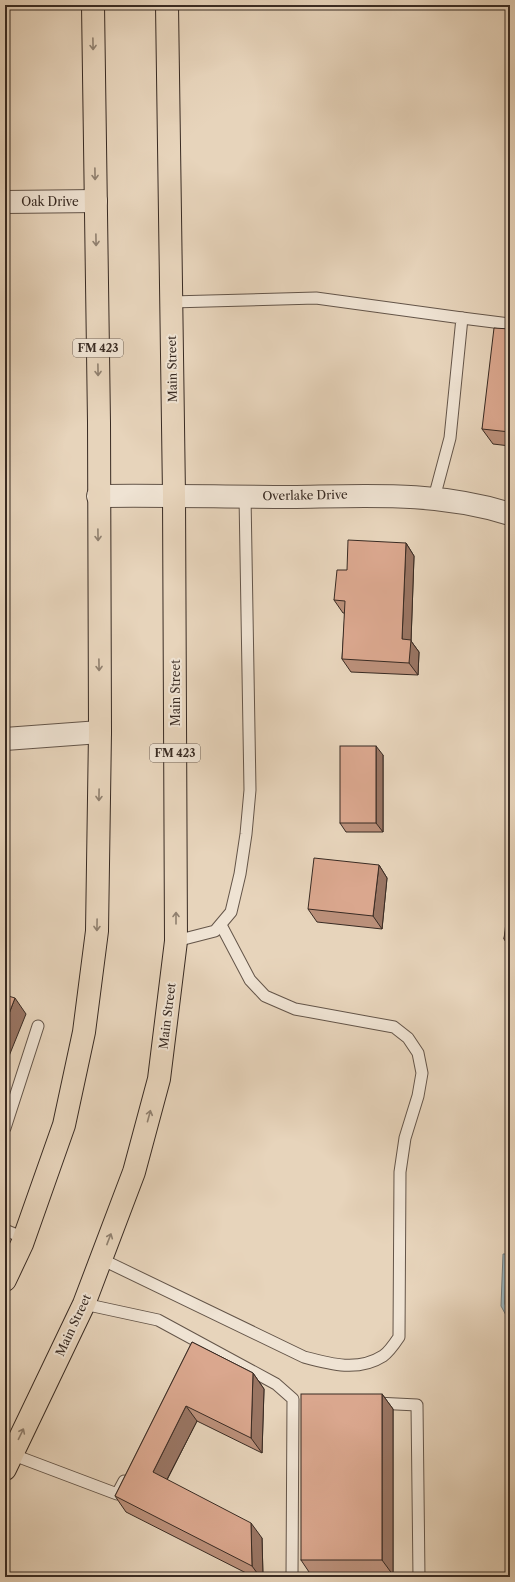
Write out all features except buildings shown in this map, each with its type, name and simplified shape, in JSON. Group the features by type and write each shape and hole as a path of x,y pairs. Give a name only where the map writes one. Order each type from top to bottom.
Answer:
{"main road":[{"name":"FM 423","path":"5,1280 15,1234 64,1124 84,1032 97,931 100,732 93,5"},
{"name":"Main Street","path":"8,1462 84,1304 134,1172 159,1079 176,941 174,495 167,5"}],"street":[{"name":"Oak Drive","path":"5,202 96,201"},
{"name":"Overlake Drive","path":"98,496 174,495 292,497 352,495 434,498 489,508 510,514"},
{"path":"5,739 100,732"}],"lane":[{"path":"171,302 316,298 510,324"},
{"path":"434,498 450,438 462,318"},
{"path":"176,941 215,931 221,925 231,912 240,874 246,834 250,790 245,496"},
{"path":"101,1259 304,1357 330,1364 361,1366 384,1356 399,1337 400,1172 405,1138 418,1096 422,1073 418,1053 408,1038 394,1027 295,1009 265,996 250,980 221,925"},
{"path":"5,1128 38,1026"},
{"path":"84,1304 158,1320 194,1338 276,1384 297,1399 292,1577"},
{"path":"187,1352 194,1338"},
{"path":"363,1402 417,1405 419,1577"},
{"path":"8,1462 118,1494 128,1472"}],"water":[{"path":"510,1078 510,1115 507,1106 507,1097"},
{"path":"503,1254 510,1254 510,1345 507,1345 508,1319 501,1306"}]}
